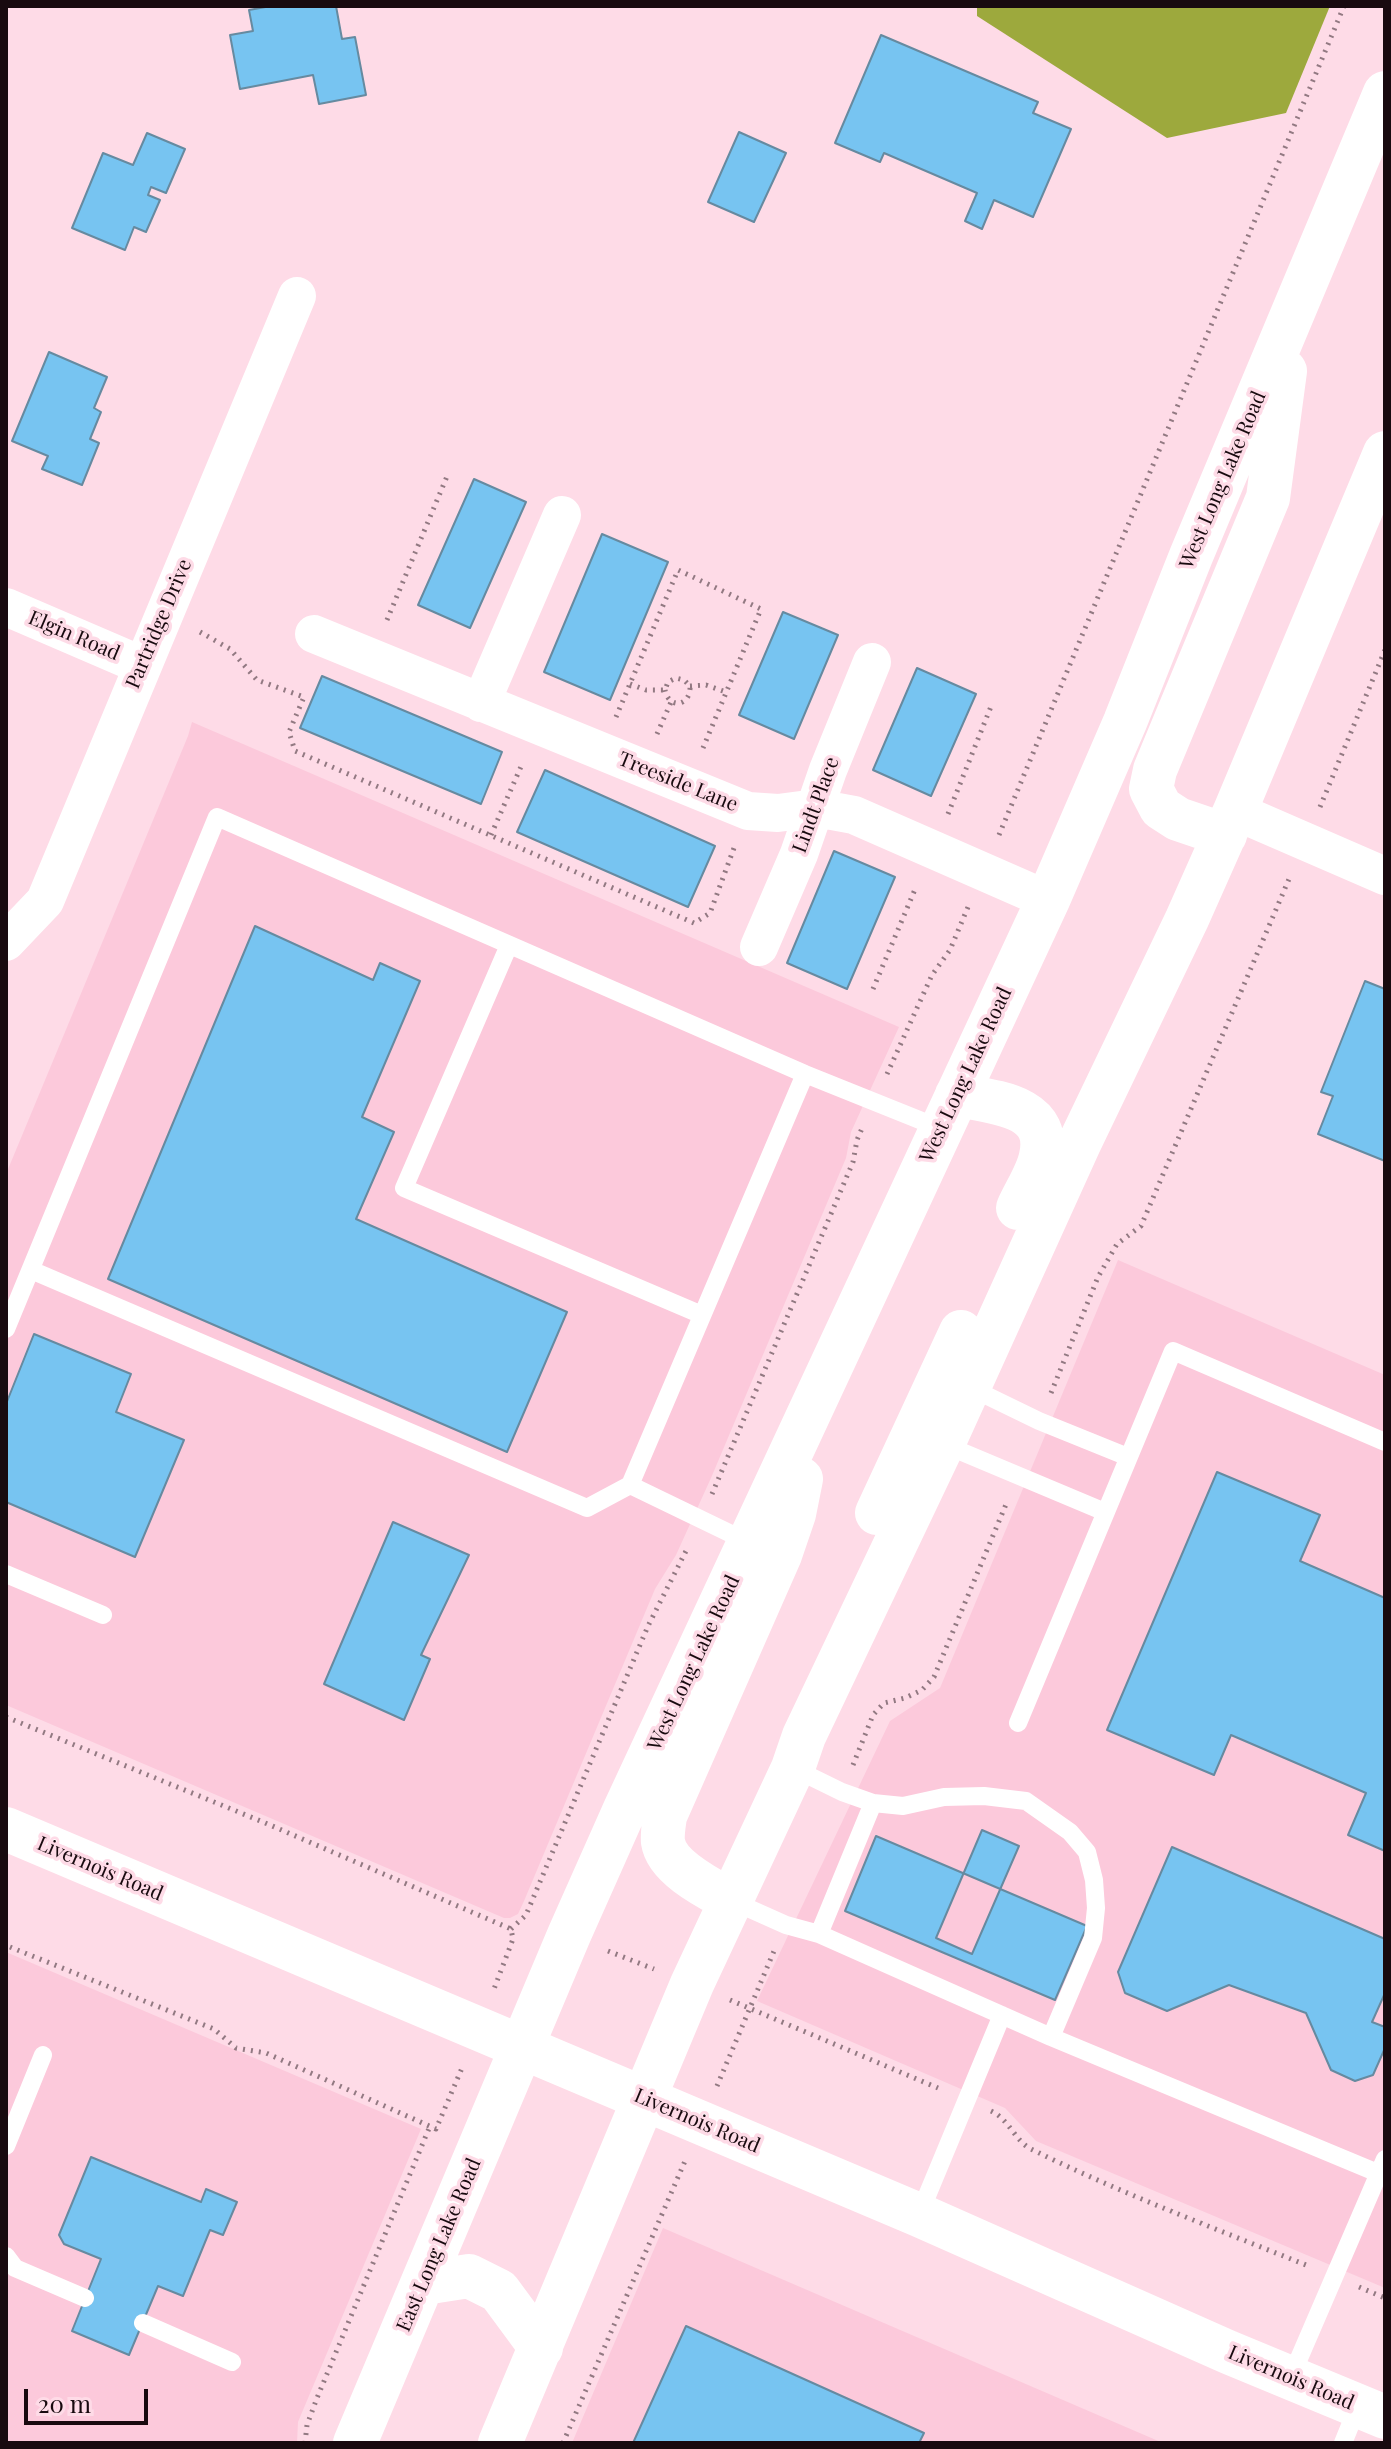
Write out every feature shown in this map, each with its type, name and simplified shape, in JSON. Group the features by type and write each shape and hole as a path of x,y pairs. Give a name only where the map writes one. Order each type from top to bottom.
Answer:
{"main road":[{"name":"West Long Lake Road","path":"523,2047 625,1809 1048,900 1125,722 1191,556 1385,93"},
{"path":"1230,823 1178,819 1161,808 1151,789 1155,770 1268,498 1293,313"},
{"path":"500,2443 730,1900 1073,1158 1187,919 1385,453"},
{"path":"798,1752 812,1653 1041,1156 1042,1131 1028,1114 1008,1105 950,1112"},
{"path":"730,1900 697,1881 676,1864 663,1845 665,1816 780,1555 794,1514 820,1387"},
{"name":"Livernois Road","path":"6,1829 919,2215 1291,2377 1362,2422"},
{"name":"East Long Lake Road","path":"355,2443 523,2047"},
{"path":"424,2283 469,2276 499,2291 541,2348"}],"street":[{"name":"Partridge Drive","path":"6,942 45,901 297,296"},
{"path":"481,703 562,515"},
{"name":"Elgin Road","path":"6,607 141,665"},
{"name":"Treeside Lane","path":"314,634 748,811 778,813 816,808 854,815 1048,900"},
{"name":"Lindt Place","path":"759,947 872,662"},
{"path":"1230,823 1385,876"}],"lane":[{"path":"6,1329 217,817 805,1074 950,1112"},
{"path":"509,945 404,1188 702,1315"},
{"path":"31,1270 587,1508 630,1485 805,1074"},
{"path":"1018,1723 1173,1351 1385,1442"},
{"path":"969,1387 1039,1421 1128,1457"},
{"path":"943,1444 1105,1512"},
{"path":"630,1485 750,1543"},
{"path":"6,1574 103,1615"},
{"path":"798,1752 842,1792 873,1803 903,1806 944,1797 984,1796 1026,1801 1070,1832 1087,1852 1094,1880 1096,1908 1093,1938 1051,2037"},
{"path":"819,1934 873,1803"},
{"path":"730,1900 786,1925 819,1934 1051,2037 1383,2170 1291,2377"},
{"path":"919,2215 1002,2015"},
{"path":"6,2146 43,2055"},
{"path":"6,2256 15,2268 85,2298"},
{"path":"143,2323 232,2362"}],"path":[{"path":"995,844 1344,6"},
{"path":"385,624 448,474"},
{"path":"614,721 678,570 761,609 699,757"},
{"path":"190,627 230,649 257,680 304,697 289,732 295,751 694,923 710,913 739,836"},
{"path":"1317,813 1385,650"},
{"path":"676,678 690,686 687,701 679,704 666,697 668,682 676,678"},
{"path":"630,684 646,690 665,690"},
{"path":"690,686 706,685 726,692"},
{"path":"655,738 671,702"},
{"path":"947,815 992,704"},
{"path":"491,835 524,759"},
{"path":"1046,1405 1098,1277 1117,1244 1141,1226 1292,871"},
{"path":"873,989 918,883"},
{"path":"884,1081 932,975 950,950 971,900"},
{"path":"713,1492 853,1162 863,1125"},
{"path":"853,1765 873,1715 884,1703 922,1690 934,1677 1010,1495"},
{"path":"511,1929 526,1915 648,1626 692,1540"},
{"path":"6,1717 263,1822 511,1929"},
{"path":"511,1929 513,1939"},
{"path":"10,1947 214,2029 236,2048 266,2053 433,2127 317,2398 307,2425 305,2443"},
{"path":"598,1947 655,1970"},
{"path":"740,2030 775,1948"},
{"path":"729,1999 939,2089"},
{"path":"994,2113 1027,2147 1149,2202 1309,2267"},
{"path":"563,2443 665,2210"},
{"path":"1359,2287 1385,2298"}],"shaded area":[{"path":"192,722 899,1027 851,1132 846,1158 711,1478 676,1555 655,1589 524,1901 518,1914 510,1918 6,1705 6,1174"},
{"path":"1118,1260 1385,1375 1385,2288 1036,2141 1005,2108 757,2001 890,1721 940,1688"},
{"path":"6,1952 421,2129 298,2422 297,2443 6,2443"},
{"path":"663,2228 1163,2443 572,2443"}],"green space":[{"path":"977,6 1330,6 1286,113 1167,138 977,16"}],"building":[{"path":"271,6 336,6 342,39 355,37 366,95 319,104 313,75 240,89 230,35 253,31 249,10"},
{"path":"881,35 1038,102 1033,113 1071,129 1033,217 994,200 982,229 965,221 977,193 884,153 880,162 835,143"},
{"path":"739,132 786,153 754,222 708,202"},
{"path":"147,133 185,149 166,193 151,187 148,195 160,200 146,232 134,227 125,250 72,228 103,153 133,165"},
{"path":"49,352 107,377 94,408 101,412 90,439 99,443 82,485 42,469 48,456 12,441"},
{"path":"474,479 526,502 470,628 418,605"},
{"path":"602,534 668,562 610,700 544,672"},
{"path":"783,612 838,635 794,739 739,715"},
{"path":"917,668 976,694 931,796 873,770"},
{"path":"322,676 502,752 481,804 300,728"},
{"path":"545,770 715,846 688,907 517,832"},
{"path":"834,851 895,877 847,989 787,963"},
{"path":"255,926 373,980 380,963 420,981 362,1117 394,1132 356,1219 567,1312 507,1452 108,1279"},
{"path":"1365,981 1385,989 1385,1161 1318,1134 1333,1096 1321,1092"},
{"path":"34,1334 131,1374 116,1412 184,1440 135,1557 6,1502 6,1404"},
{"path":"1217,1472 1320,1515 1300,1561 1385,1598 1385,1851 1348,1835 1366,1793 1231,1735 1214,1775 1107,1730"},
{"path":"393,1522 469,1555 421,1655 430,1659 404,1720 324,1684"},
{"path":"982,1830 1019,1846 972,1954 936,1938"},
{"path":"876,1836 1087,1926 1055,2000 845,1911"},
{"path":"1172,1847 1385,1939 1385,1993 1372,2022 1385,2027 1385,2048 1373,2075 1355,2081 1331,2070 1306,2013 1229,1985 1167,2011 1125,1993 1118,1972"},
{"path":"91,2157 201,2202 206,2189 237,2202 223,2235 210,2230 183,2296 158,2286 129,2355 72,2331 101,2259 64,2244 59,2235"},
{"path":"686,2326 924,2433 919,2443 633,2443"}]}
